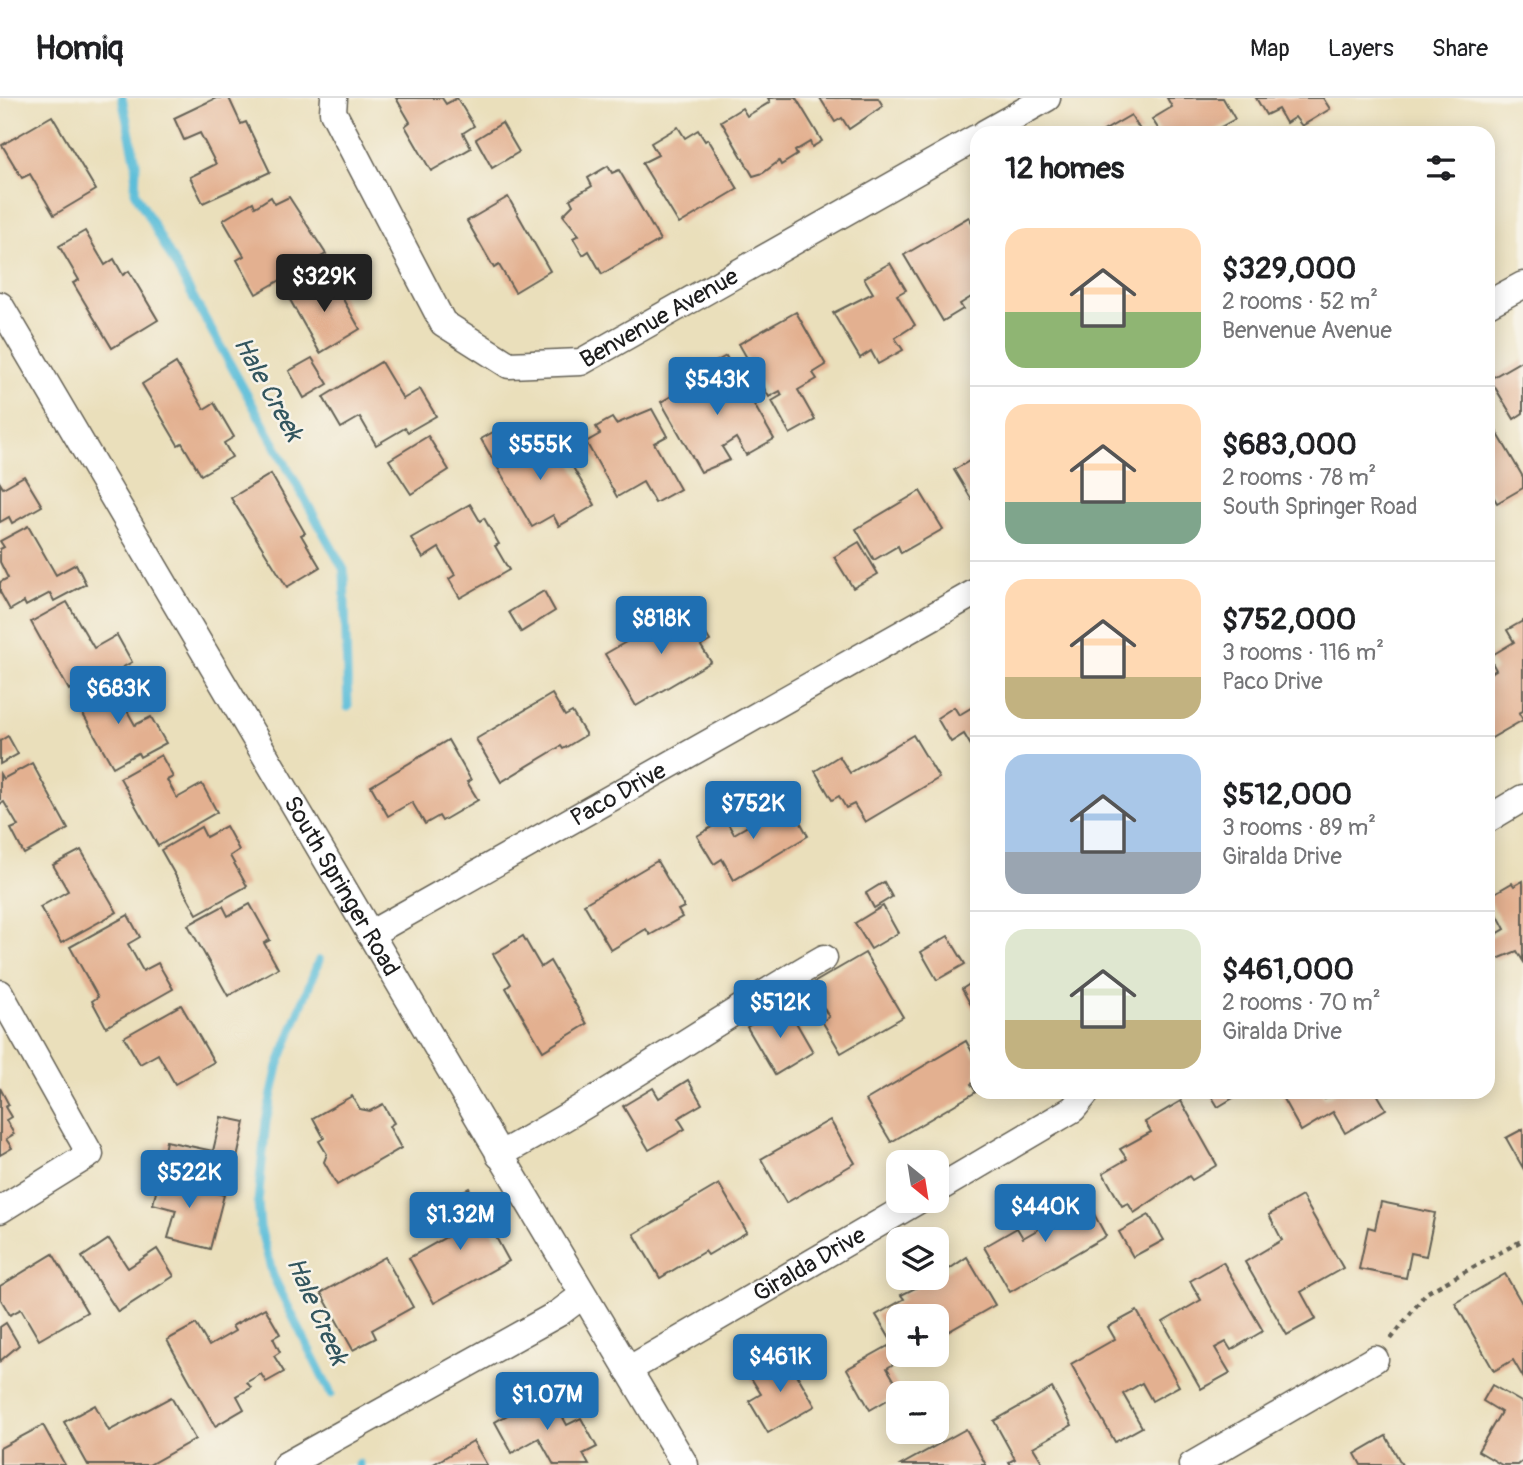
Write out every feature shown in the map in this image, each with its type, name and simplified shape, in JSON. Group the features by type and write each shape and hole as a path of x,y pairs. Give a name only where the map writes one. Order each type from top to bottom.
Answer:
{"street":[{"name":"Benvenue Avenue","path":"334,98 333,112 443,323 509,365 581,362 970,141"},
{"path":"997,126 1047,98"},
{"path":"1495,300 1523,285"},
{"name":"South Springer Road","path":"0,305 499,1155 685,1465"},
{"name":"Paco Drive","path":"370,934 970,595"},
{"path":"1495,815 1523,798"},
{"path":"499,1155 582,1110 741,1006 824,958"},
{"path":"0,993 90,1154 0,1210"},
{"path":"949,1183 1073,1109 1081,1099"},
{"name":"Giralda Drive","path":"628,1370 897,1213"},
{"path":"286,1465 559,1313 583,1295"},
{"path":"1192,1465 1375,1359"}],"path":[{"path":"1375,1359 1426,1293 1523,1240"}],"building":[{"path":"216,98 229,98 241,124 246,122 270,172 203,203 190,177 216,164 200,133 184,140 174,118"},
{"path":"396,98 442,98 446,104 457,98 474,126 463,133 471,148 431,171 405,126 410,122"},
{"path":"768,98 796,98 822,141 812,147 810,142 795,151 797,155 781,165 779,161 763,173 753,176 721,121 742,108 747,116 770,102"},
{"path":"820,98 878,98 883,106 849,129 842,118 835,122"},
{"path":"1167,98 1223,98 1235,119 1222,126 1156,126 1152,119 1172,107"},
{"path":"1256,98 1323,98 1330,109 1302,126 1295,117 1286,123 1278,109 1266,115"},
{"path":"1131,115 1138,126 1112,126"},
{"path":"52,116 96,190 54,215 30,174 22,178 2,145"},
{"path":"502,123 519,152 492,168 476,139"},
{"path":"678,127 685,138 698,130 705,141 708,139 738,189 679,224 642,163 658,155 651,143"},
{"path":"608,166 612,173 619,170 660,240 602,274 589,251 583,255 573,238 579,235 563,215 573,205 570,199 592,186 588,178"},
{"path":"271,197 275,204 289,197 326,254 256,294 237,260 244,256 223,220 253,202 255,207"},
{"path":"508,197 550,271 515,292 499,265 494,268 467,221"},
{"path":"969,217 970,298 960,304 963,309 943,321 904,255"},
{"path":"85,231 105,265 114,259 123,275 129,271 158,320 112,348 73,283 79,280 59,246"},
{"path":"890,263 906,290 897,295 915,325 895,338 903,350 878,364 871,351 860,358 833,313 873,293 864,278"},
{"path":"329,275 360,329 320,353 289,298"},
{"path":"796,312 826,365 813,373 817,379 798,390 815,420 790,434 772,401 782,395 780,391 769,397 739,344"},
{"path":"726,356 774,439 746,455 736,438 722,447 730,460 701,472 661,402 688,387 691,393 705,385 698,372"},
{"path":"312,358 328,384 304,398 289,371"},
{"path":"1523,360 1523,413 1514,419 1495,387 1495,376"},
{"path":"381,362 403,399 420,389 436,416 408,432 405,428 376,445 360,417 341,428 323,397"},
{"path":"176,363 204,409 214,403 234,437 224,443 232,457 201,475 182,443 178,445 142,384"},
{"path":"652,409 667,436 654,443 680,489 655,503 643,482 617,497 586,442 600,434 596,427 612,418 616,424"},
{"path":"500,428 516,456 524,451 532,463 561,447 595,505 559,526 553,515 532,527 481,439"},
{"path":"1495,429 1523,477 1523,488 1497,503"},
{"path":"428,436 449,470 411,494 389,460"},
{"path":"970,461 970,497 954,470"},
{"path":"271,474 305,533 301,535 320,567 287,587 231,498"},
{"path":"24,476 42,506 12,523 9,517 0,522 0,483 3,488"},
{"path":"920,491 943,529 901,553 898,546 874,560 856,529"},
{"path":"470,504 480,521 484,518 499,544 495,546 509,570 460,598 449,579 455,575 439,548 423,558 411,538"},
{"path":"28,526 56,575 76,564 86,584 54,601 50,593 26,606 24,602 10,610 0,592 0,582 8,578 0,562 0,549 4,547 0,541"},
{"path":"859,542 878,574 853,588 834,557"},
{"path":"544,591 555,611 521,632 509,612"},
{"path":"67,602 94,648 117,635 132,662 98,681 95,676 69,690 31,622"},
{"path":"689,606 710,641 701,646 711,662 636,706 605,654"},
{"path":"1523,621 1523,711 1519,713 1523,720 1495,736 1495,653 1514,642 1507,630"},
{"path":"111,682 135,725 151,717 166,743 140,757 138,753 113,767 76,702"},
{"path":"552,694 565,716 572,712 586,735 563,749 561,746 501,782 476,739"},
{"path":"954,707 959,715 970,709 970,744 964,734 951,742 937,718"},
{"path":"913,735 939,778 865,822 854,804 846,808 839,796 832,800 815,771 839,756 850,773"},
{"path":"8,736 18,754 0,764 0,741"},
{"path":"448,740 471,780 467,782 478,800 442,821 439,816 425,824 412,802 388,816 371,786"},
{"path":"161,755 173,777 167,780 177,798 202,784 217,812 158,846 120,778"},
{"path":"32,763 68,829 24,854 11,829 18,826 4,802 0,804 0,774 3,779"},
{"path":"789,802 808,836 734,880 722,859 714,864 697,836 725,819 734,834"},
{"path":"226,826 239,850 230,856 247,886 197,914 161,850 201,827 206,837"},
{"path":"81,850 117,912 61,943 40,907 68,891 53,865"},
{"path":"657,861 684,907 678,910 682,917 650,935 646,929 611,950 584,904"},
{"path":"1523,881 1523,961 1517,951 1495,960 1495,935 1505,929 1495,910 1495,893 1512,883 1514,886"},
{"path":"884,882 892,897 874,908 866,893"},
{"path":"250,904 270,940 264,943 278,968 228,996 188,925 223,906 228,916"},
{"path":"883,906 898,933 871,949 855,923"},
{"path":"128,915 140,937 128,944 143,971 158,963 173,989 106,1027 92,1001 98,997 70,947"},
{"path":"523,936 541,967 550,961 587,1024 543,1051 506,988 511,984 493,954"},
{"path":"948,936 965,964 937,980 921,952"},
{"path":"865,953 903,1017 841,1053 822,1021 829,1017 810,985"},
{"path":"970,984 970,1003 962,989"},
{"path":"181,1005 214,1062 175,1084 158,1054 140,1064 124,1037"},
{"path":"786,1005 813,1052 775,1075 747,1027"},
{"path":"966,1041 970,1048 970,1096 891,1142 866,1100"},
{"path":"688,1080 702,1104 678,1118 685,1129 649,1150 623,1106 653,1088 659,1098"},
{"path":"0,1088 9,1105 5,1107 11,1117 6,1120 14,1134 6,1139 12,1148 0,1155"},
{"path":"352,1096 360,1109 370,1111 383,1104 394,1123 389,1126 401,1148 337,1185 324,1162 327,1154 319,1141 324,1138 313,1118"},
{"path":"1213,1099 1231,1099 1218,1107"},
{"path":"1283,1099 1380,1099 1386,1109 1345,1133 1333,1112 1301,1131"},
{"path":"1181,1101 1217,1165 1192,1180 1189,1176 1134,1213 1128,1203 1122,1206 1103,1173 1127,1159 1120,1149 1151,1132 1145,1122"},
{"path":"221,1117 245,1122 232,1181 161,1166 166,1141 213,1151"},
{"path":"830,1120 855,1163 786,1203 761,1159"},
{"path":"1523,1129 1523,1168 1506,1138"},
{"path":"161,1172 192,1179 190,1186 224,1195 210,1249 168,1238 176,1210 153,1204"},
{"path":"719,1184 747,1232 708,1255 705,1251 660,1278 634,1234"},
{"path":"469,1188 509,1261 434,1303 409,1258 462,1228 447,1200"},
{"path":"1084,1196 1106,1236 1010,1292 984,1247 1017,1228 1023,1238 1044,1226 1041,1221"},
{"path":"1302,1196 1343,1268 1301,1292 1316,1319 1287,1335 1245,1262 1282,1240 1269,1215"},
{"path":"1381,1202 1435,1213 1426,1256 1411,1253 1406,1278 1359,1269 1368,1227 1375,1229"},
{"path":"1149,1215 1164,1240 1133,1257 1119,1232"},
{"path":"109,1239 128,1268 157,1249 174,1276 118,1312 82,1257"},
{"path":"53,1254 87,1312 39,1340 21,1309 10,1315 0,1298 0,1286"},
{"path":"385,1257 413,1307 372,1330 376,1338 353,1350 321,1293"},
{"path":"967,1257 995,1305 949,1331 949,1304 895,1304 904,1299 901,1295 911,1290 949,1290 949,1269"},
{"path":"1223,1262 1263,1331 1231,1350 1226,1342 1215,1348 1230,1373 1201,1389 1163,1322 1201,1300 1190,1281"},
{"path":"1505,1274 1523,1305 1523,1377 1513,1360 1494,1371 1455,1303"},
{"path":"265,1308 280,1334 273,1338 280,1352 274,1356 284,1372 266,1382 261,1374 247,1382 251,1388 237,1396 244,1409 215,1426 167,1340 196,1324 209,1346 235,1331 232,1326"},
{"path":"886,1309 886,1332 876,1315"},
{"path":"1137,1311 1179,1386 1152,1401 1142,1383 1123,1394 1142,1427 1115,1442 1071,1364 1115,1339 1108,1327"},
{"path":"6,1323 19,1345 0,1361 0,1327"},
{"path":"886,1347 886,1367 889,1367 895,1381 886,1381 886,1401 870,1410 847,1369"},
{"path":"784,1352 815,1406 768,1433 749,1401 761,1394 751,1378 767,1369 764,1364"},
{"path":"1492,1385 1523,1403 1523,1461 1518,1465 1502,1465 1478,1451 1501,1412 1483,1401"},
{"path":"1052,1388 1072,1425 1033,1447 1044,1465 1011,1465 1009,1462 1015,1459 994,1421"},
{"path":"549,1392 567,1425 581,1418 597,1447 583,1454 589,1465 554,1465 539,1438 512,1453 495,1422"},
{"path":"171,1397 195,1439 149,1465 88,1465 64,1422 95,1405 109,1431"},
{"path":"43,1425 65,1465 0,1465 0,1448"},
{"path":"966,1429 986,1465 901,1465 939,1444 949,1444 949,1438"},
{"path":"1386,1436 1402,1465 1361,1465 1355,1454"},
{"path":"473,1441 487,1465 432,1465"}],"waterway":[{"name":"Hale Creek","path":"122,98 136,163 135,192 344,570 348,707"},
{"name":"Hale Creek","path":"319,960 278,1066 266,1121 258,1202 260,1227 273,1276 331,1394"}]}
